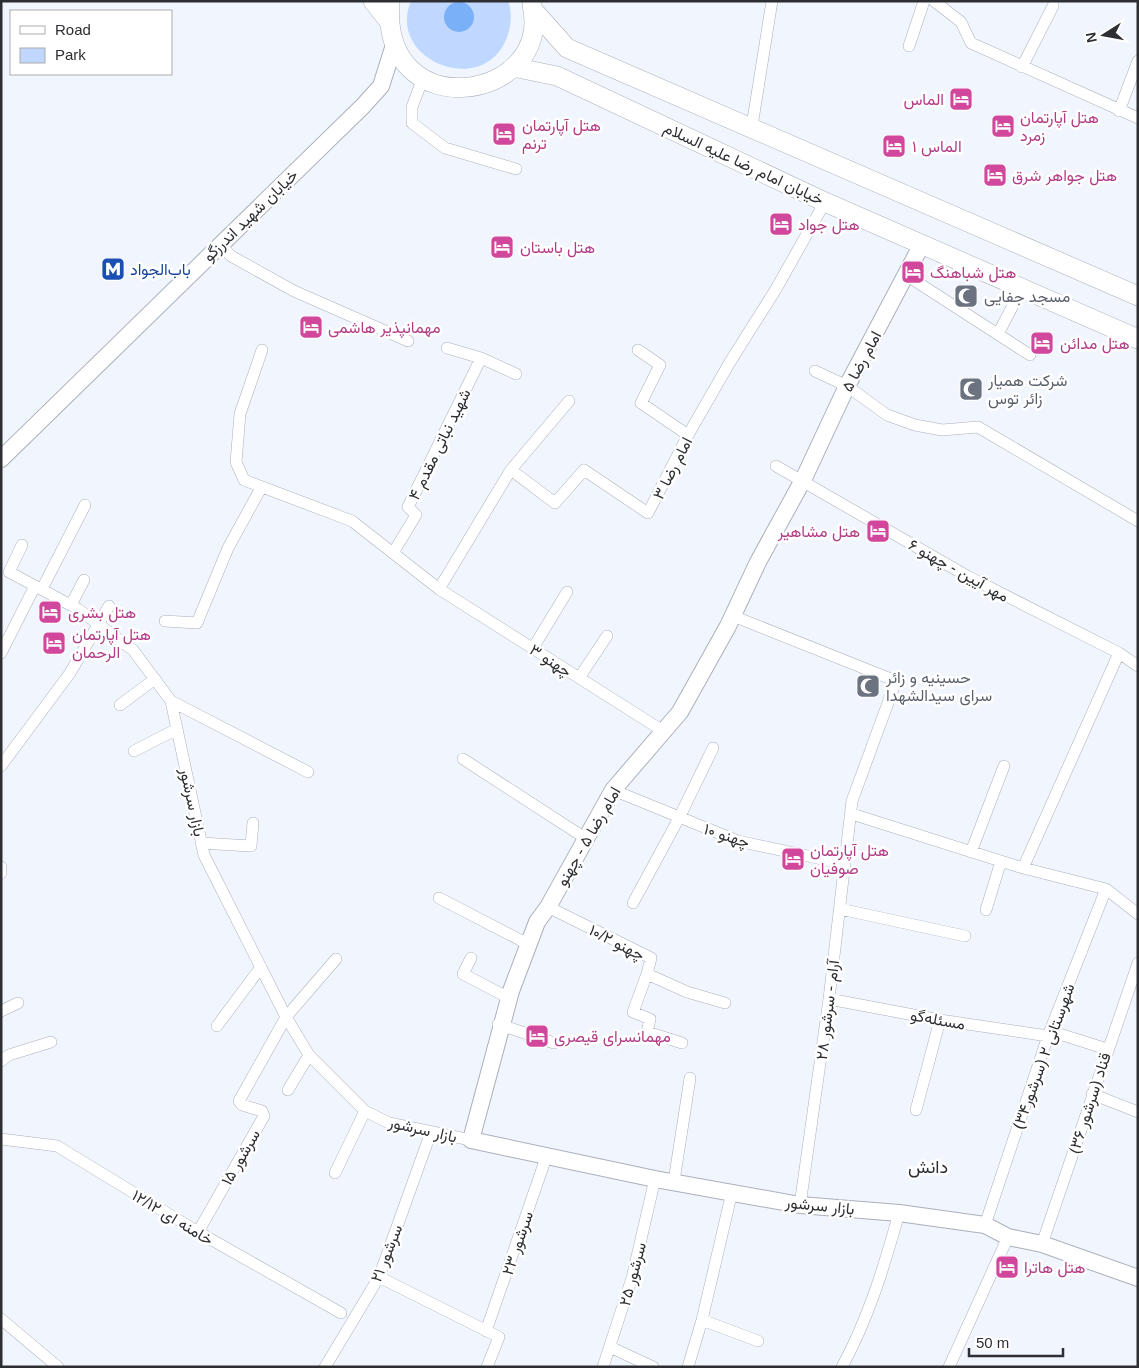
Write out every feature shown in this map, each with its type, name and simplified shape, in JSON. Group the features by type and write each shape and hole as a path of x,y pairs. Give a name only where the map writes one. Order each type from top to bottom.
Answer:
{"main road":[{"path":"373,1 389,10 394,45 405,63 423,78 449,88 472,88 494,81 513,67 525,53 532,35 532,6"},
{"name":"خیابان امام رضا علیه السلام","path":"532,6 567,48 752,126 1138,296"},
{"name":"خیابان امام رضا علیه السلام","path":"513,67 557,76 825,202 1138,339"}],"street":[{"path":"752,126 772,1"},
{"path":"909,46 924,1"},
{"path":"934,1 961,22 971,43 1138,118"},
{"path":"1022,67 1053,6"},
{"name":"خیابان شهید اندرزگو","path":"1,459 381,86 394,45"},
{"path":"1119,111 1138,61"},
{"path":"423,78 412,107 412,123 445,148 516,169"},
{"name":"امام رضا ۳","path":"511,470 555,503 583,470 648,513 688,435 730,362 776,289 825,202"},
{"path":"220,244 232,256 294,291 408,341"},
{"name":"امام رضا ۵","path":"803,480 847,386 922,244"},
{"path":"906,275 1030,355"},
{"path":"998,334 1022,288"},
{"path":"447,348 481,358 516,374"},
{"name":"چهنو ۳","path":"262,350 240,414 236,462 244,480 352,521 440,589 663,731"},
{"path":"638,350 660,366 641,403 688,435"},
{"name":"شهید نباتی مقدم ۴","path":"393,553 416,515 408,507 481,358"},
{"path":"815,371 847,386 887,415 915,425 942,430 978,427 1138,521"},
{"path":"440,589 511,470 569,401"},
{"name":"مهر آیین - چهنو ۶","path":"776,466 967,576 1119,653 1138,666"},
{"name":"امام رضا ۵ - چهنو","path":"471,1140 500,1024 511,999 511,992 537,922 548,906 613,790 680,712 803,480"},
{"path":"164,621 197,623 228,548 261,488"},
{"path":"1,653 85,505"},
{"name":"بازار سرشور","path":"22,546 9,572 70,605 133,650 171,701 204,855 220,889 286,1017 309,1055 365,1111 389,1123 656,1179 800,1205 899,1213 985,1225 1008,1237 1042,1244 1138,1278"},
{"path":"70,605 84,580"},
{"path":"533,648 567,592"},
{"path":"1,766 70,672 109,606"},
{"name":"آرام - سرشور ۲۸","path":"732,616 896,681 852,801 852,814 829,999 800,1205"},
{"path":"579,678 607,636"},
{"path":"1023,868 1119,653"},
{"path":"120,705 155,679"},
{"path":"171,701 308,772"},
{"path":"134,751 177,729"},
{"path":"633,903 679,818 713,748"},
{"path":"463,759 586,838"},
{"path":"971,852 1004,766"},
{"name":"چهنو ۱۰","path":"613,790 738,840 846,864"},
{"path":"852,814 1023,868 1106,889 1138,914"},
{"path":"201,842 251,846 253,823"},
{"path":"986,910 1001,861"},
{"path":"1,867 1,873"},
{"name":"شهرستانی ۲ (سرشور۳۴)","path":"985,1225 1049,1034 1106,889"},
{"path":"439,898 528,944"},
{"name":"چهنو ۱۰/۲","path":"548,906 651,958 647,974 687,992 725,1003"},
{"path":"840,910 965,936"},
{"path":"471,958 463,974 511,999"},
{"path":"286,1017 336,959"},
{"name":"قناد (سرشور ۳۶)","path":"1042,1244 1107,1049 1138,963"},
{"path":"217,1026 261,967"},
{"path":"647,974 633,1012 650,1019 647,1032 682,1043"},
{"name":"مسئله‌گو","path":"829,999 940,1020 1049,1034 1107,1049"},
{"path":"1,1011 18,1003"},
{"name":"سرشور ۱۵","path":"198,1232 264,1116 262,1112 240,1104 239,1101 286,1017"},
{"path":"916,1110 940,1020"},
{"path":"500,1024 554,1043"},
{"path":"1,1061 9,1055 51,1042"},
{"path":"288,1090 309,1055"},
{"path":"674,1181 690,1078"},
{"path":"1092,1094 1138,1112"},
{"path":"335,1173 365,1111"},
{"name":"سرشور ۲۱","path":"324,1367 379,1277 431,1132"},
{"name":"خامنه ای ۱۲/۱۲","path":"1,1139 57,1146 198,1232 340,1313"},
{"name":"سرشور ۲۳","path":"486,1331 547,1155"},
{"name":"سرشور ۲۵","path":"603,1367 632,1278 656,1179"},
{"path":"688,1367 702,1320 732,1192"},
{"path":"842,1367 871,1306 881,1278 899,1213"},
{"path":"949,1367 1008,1237"},
{"path":"379,1277 499,1338 487,1367"},
{"path":"1,1319 58,1367"},
{"path":"702,1320 758,1340"},
{"path":"610,1347 653,1367"}],"green space":[{"path":"411,1 508,1 511,16 509,31 498,53 482,65 463,69 443,66 426,56 413,41 407,23"}],"water":[{"path":"459,2 470,6 474,17 470,28 459,32 448,28 444,17 448,6"}],"place":[{"name":"الماس","path":"961,99"},
{"name":"هتل آپارتمان زمرد","path":"1003,126"},
{"name":"هتل آپارتمان ترنم","path":"504,134"},
{"name":"الماس ۱","path":"894,146"},
{"name":"هتل جواهر شرق","path":"995,175"},
{"name":"هتل جواد","path":"781,224"},
{"name":"هتل باستان","path":"502,247"},
{"name":"باب‌الجواد","path":"113,269"},
{"name":"هتل شباهنگ","path":"913,272"},
{"name":"مسجد جفایی","path":"966,296"},
{"name":"مهمانپذیر هاشمی","path":"311,327"},
{"name":"هتل مدائن","path":"1042,343"},
{"name":"شرکت همیار زائر توس","path":"971,389"},
{"name":"هتل مشاهیر","path":"878,531"},
{"name":"هتل بشری","path":"50,612"},
{"name":"هتل آپارتمان الرحمان","path":"54,643"},
{"name":"حسینیه و زائر سرای سیدالشهدا","path":"868,686"},
{"name":"هتل آپارتمان صوفیان","path":"793,859"},
{"name":"مهمانسرای قیصری","path":"537,1036"},
{"name":"هتل هاترا","path":"1007,1267"}],"district":[{"name":"دانش","path":"928,1167"}]}
